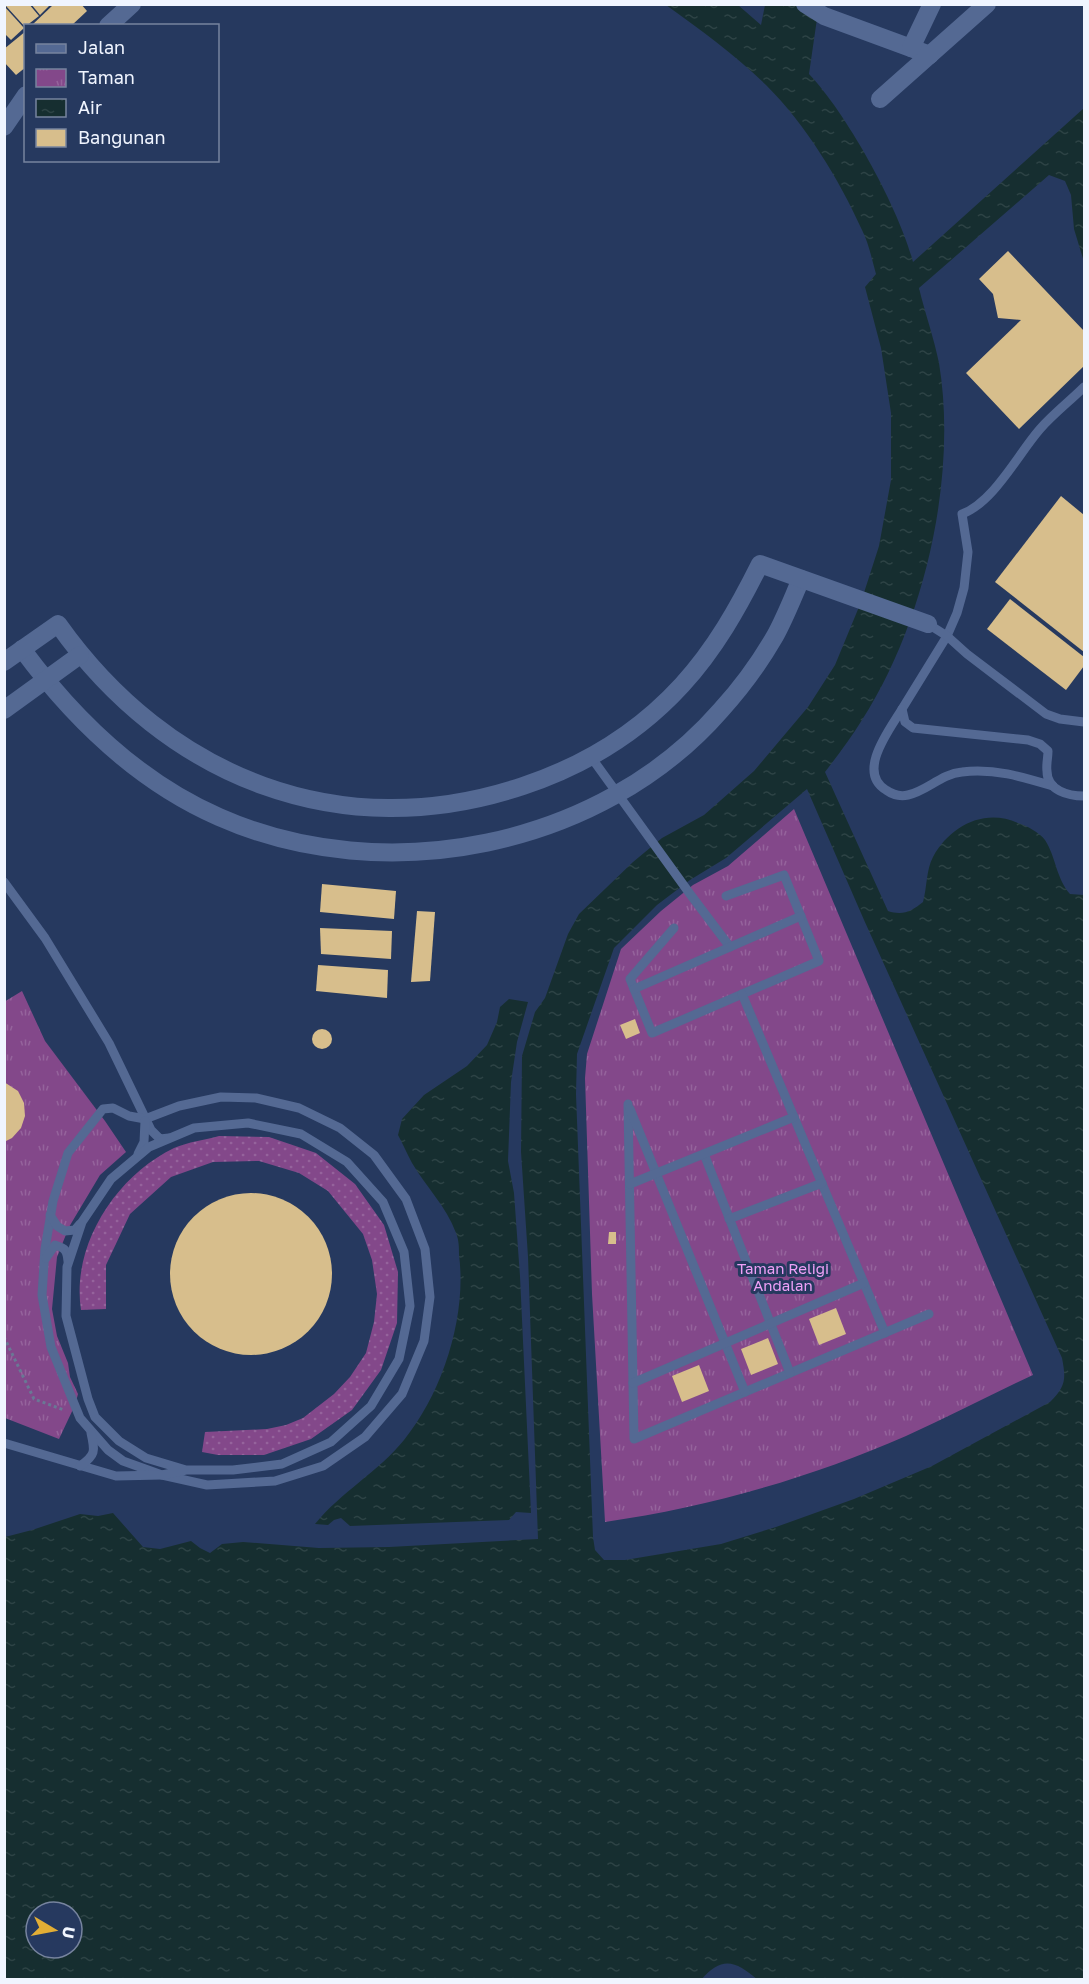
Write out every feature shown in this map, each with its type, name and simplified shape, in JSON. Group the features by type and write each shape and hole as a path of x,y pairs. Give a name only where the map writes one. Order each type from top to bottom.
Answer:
{"street":[{"path":"110,24 132,4"},
{"path":"805,4 824,16 930,55"},
{"path":"911,48 932,4"},
{"path":"880,99 987,4"},
{"path":"4,127 24,98"},
{"path":"4,662 58,624 104,683 147,721 191,751 252,782 309,800 371,808 437,807 489,797 543,779 591,757 640,724 680,687 708,654 736,612 760,564 928,624"},
{"path":"22,649 45,681 84,722 117,752 170,790 219,817 268,834 309,844 345,850 409,853 467,846 543,828 585,812 658,768 721,711 743,682 775,635 801,579"},
{"path":"4,710 80,655"}],"lane":[{"path":"1084,387 1041,428 999,483 974,510 962,514 968,552 964,588 957,614 947,636 881,744 873,768 882,788 898,796 909,795 946,776 961,772 997,772 1053,786 1066,794 1084,796"},
{"path":"928,624 947,636 1046,714 1060,719 1084,722"},
{"path":"902,709 905,722 913,728 1028,740 1040,744 1048,751 1047,772 1053,786"},
{"path":"591,757 730,947"},
{"path":"674,928 630,979 652,1033 819,961 784,875 726,896"},
{"path":"4,882 45,938 109,1043 151,1130 160,1138 170,1138"},
{"path":"634,989 801,916"},
{"path":"742,994 885,1333"},
{"path":"220,1097 256,1098 299,1108 340,1128 374,1155 406,1199 425,1250 430,1297 424,1341 402,1394 365,1437 323,1466 275,1481 207,1485 162,1475 123,1461 108,1450 79,1415 51,1347 42,1295 53,1201 68,1153 103,1109 113,1108 129,1116 145,1119 179,1106 220,1097"},
{"path":"745,1392 628,1104 634,1439 885,1333 929,1314"},
{"path":"151,1130 153,1120 159,1114"},
{"path":"129,1116 141,1132 144,1142"},
{"path":"630,1184 794,1118"},
{"path":"137,1157 144,1142 145,1119"},
{"path":"4,1443 116,1476 162,1475 186,1470 233,1470 282,1464 331,1442 371,1406 399,1359 410,1306 404,1252 383,1202 347,1162 301,1134 248,1123 194,1128 149,1147 111,1179 75,1230 65,1231 57,1226 51,1215"},
{"path":"704,1154 790,1373"},
{"path":"729,1219 822,1183"},
{"path":"68,1264 82,1222"},
{"path":"45,1260 55,1245 64,1247 67,1252 66,1316 95,1418 119,1441 146,1458 186,1470"},
{"path":"633,1383 864,1284"},
{"path":"80,1466 90,1459 94,1450 91,1431"}],"path":[{"path":"4,1337 34,1399 79,1415"}],"green space":[{"name":"Taman Religi Andalan","path":"794,809 1033,1375 906,1436 796,1478 682,1508 605,1522 592,1294 585,1078 587,1054 621,949 661,911 693,885 728,866"},
{"path":"22,991 45,1041 126,1152 100,1175 69,1227 57,1257 52,1309 57,1336 78,1394 59,1439 5,1418 4,1002"},
{"path":"219,1136 269,1137 316,1153 355,1184 384,1225 398,1272 397,1323 381,1370 352,1410 311,1439 264,1455 218,1455 202,1452 205,1432 267,1429 303,1418 334,1394 350,1377 366,1353 374,1322 377,1294 372,1260 363,1234 328,1191 299,1173 259,1161 213,1162 171,1177 130,1214 106,1265 106,1309 81,1310 80,1286 83,1261 102,1215 116,1194 153,1160 174,1148"}],"water":[{"path":"666,5 738,5 761,25 765,5 819,5 809,74 824,91 870,163 896,215 913,262 1084,108 1084,262 1074,229 1071,195 1065,181 1049,175 919,288 939,363 944,407 944,453 931,548 919,595 903,640 884,682 858,727 825,772 888,911 907,912 923,902 929,868 940,846 949,836 969,823 993,818 1018,823 1040,834 1049,847 1065,888 1070,894 1084,895 1084,1979 758,1980 743,1968 722,1964 701,1980 5,1980 5,1537 80,1514 98,1516 113,1513 143,1547 160,1549 191,1541 210,1553 222,1544 243,1542 319,1548 389,1547 538,1539 528,1257 521,1152 522,1056 535,1012 545,998 568,934 579,914 633,862 662,838 704,815 754,771 808,707 835,665 861,602 879,546 891,480 891,413 881,348 865,287 876,274 864,235 832,172 795,117 766,85 718,43","holes":["807,789 1062,1358 1064,1371 1062,1387 1050,1402 932,1466 854,1499 721,1544 625,1560 604,1560 595,1550 593,1537 576,1094 577,1054 614,948 657,905 690,880 726,858"]},
{"path":"509,999 528,1002 517,1042 511,1082 508,1161 514,1193 520,1276 531,1513 516,1512 509,1520 350,1526 341,1518 328,1525 315,1524 404,1440 418,1421 441,1376 455,1328 459,1303 461,1278 458,1241 447,1214 412,1163 398,1135 402,1119 424,1095 467,1066 487,1045 497,1022 500,1007"}],"building":[{"path":"7,4 29,4 39,16 24,26 6,6"},
{"path":"31,4 51,4 40,15"},
{"path":"54,4 81,4 87,11 73,24 33,24"},
{"path":"4,6 24,28 11,40 4,33"},
{"path":"24,33 24,69 16,75 4,62 4,49"},
{"path":"1008,251 1084,331 1084,366 1019,429 966,373 1021,320 998,318 993,294 979,279"},
{"path":"1061,496 1084,515 1084,652 995,582"},
{"path":"1010,599 1084,657 1084,666 1066,690 987,629"},
{"path":"322,884 396,891 394,919 320,912"},
{"path":"417,911 435,912 430,981 411,982"},
{"path":"320,928 392,931 391,959 321,954"},
{"path":"318,965 388,970 387,998 316,991"},
{"path":"635,1019 640,1033 626,1039 620,1025"},
{"path":"322,1029 329,1032 332,1039 329,1046 322,1049 315,1046 312,1039 315,1032"},
{"path":"4,1082 18,1091 24,1103 25,1116 21,1128 12,1138 4,1142"},
{"path":"251,1193 282,1199 308,1217 326,1243 332,1274 326,1305 308,1331 282,1349 251,1355 220,1349 194,1331 176,1305 170,1274 176,1243 194,1217 220,1199"},
{"path":"609,1232 616,1232 616,1244 608,1244"},
{"path":"836,1308 846,1334 819,1345 809,1319"},
{"path":"768,1338 778,1364 751,1375 741,1349"},
{"path":"699,1365 709,1391 682,1402 672,1376"}]}
